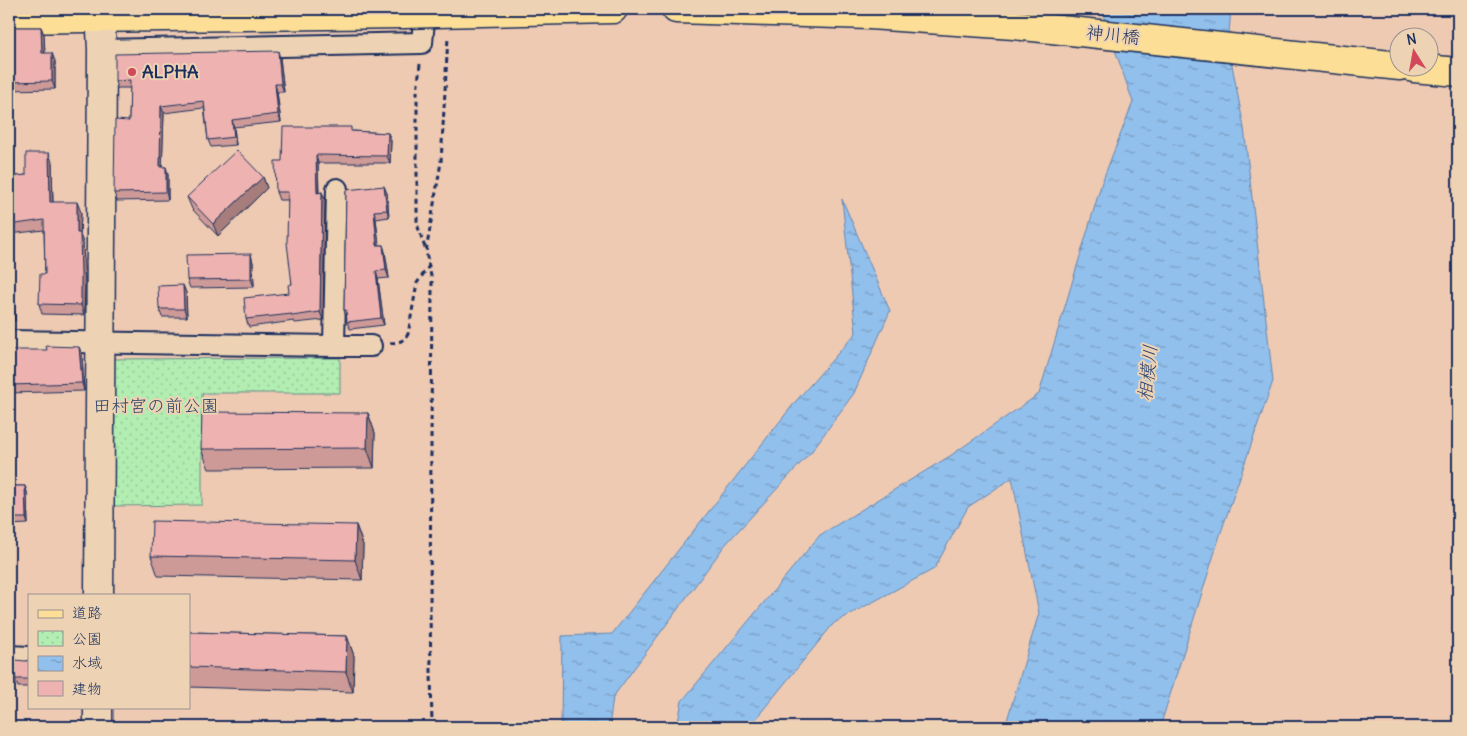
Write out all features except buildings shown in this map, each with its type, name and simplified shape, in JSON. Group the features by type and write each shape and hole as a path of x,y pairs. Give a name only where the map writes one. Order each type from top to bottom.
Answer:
{"main road":[{"path":"9,19 100,14 612,9"},
{"name":"神川橋","path":"676,9 870,15 1005,24 1390,65"},
{"path":"1440,70 1458,72"}],"street":[{"path":"102,50 422,43 438,12"},
{"path":"99,594 102,50 100,14"},
{"path":"334,346 337,189"},
{"path":"9,341 371,346"},
{"path":"9,656 28,656"},
{"path":"98,708 98,727"}],"path":[{"path":"426,252 442,162 438,12"},
{"path":"422,43 416,93 416,224 426,252 432,281 430,612 432,727"},
{"path":"371,346 401,342 405,339 408,334 417,283 429,266"}],"green space":[{"name":"田村宮の前公園","path":"340,358 340,393 202,393 202,505 110,506 110,359"}],"water":[{"name":"相模川","path":"1101,9 1231,9 1228,44 1244,128 1273,381 1221,532 1160,727 1005,727 1039,613 1012,478 968,507 934,569 834,623 749,727 677,727 682,701 820,535 950,456 1039,394 1102,182 1133,102"},
{"path":"842,199 890,311 854,393 811,452 725,545 613,697 609,727 561,727 562,636 612,634 796,401 856,333"}],"place":[{"name":"ALPHA","path":"132,72"}]}
